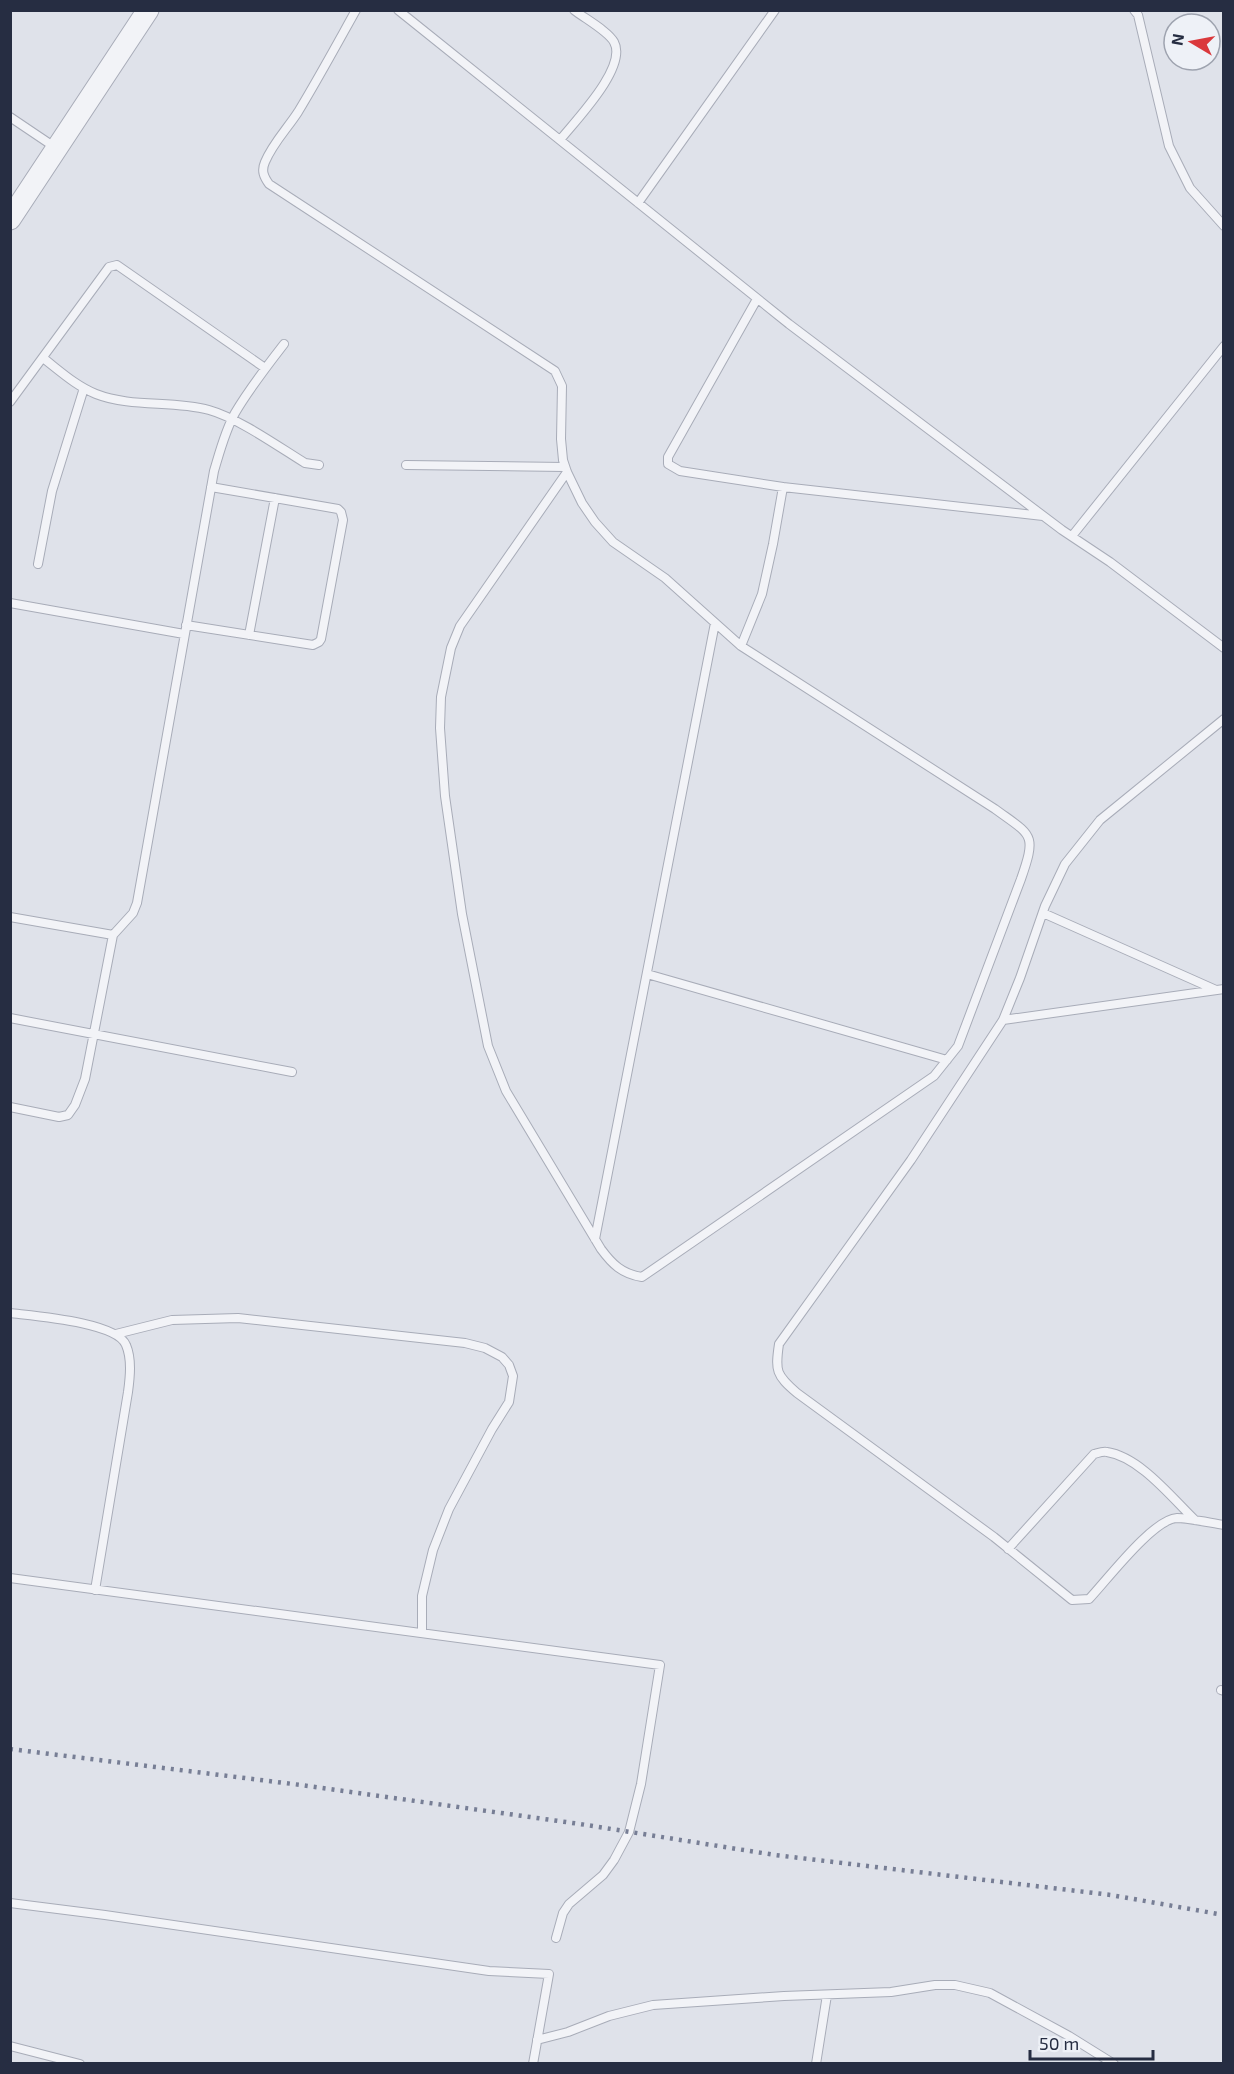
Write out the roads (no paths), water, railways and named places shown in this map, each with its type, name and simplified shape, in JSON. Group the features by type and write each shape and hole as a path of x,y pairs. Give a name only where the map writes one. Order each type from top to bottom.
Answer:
{"street":[{"path":"10,219 148,10"}],"lane":[{"path":"356,10 301,106 278,137 264,164 263,175 269,184 555,370 562,386 561,439 566,470 582,503 613,542 665,578 741,646 995,809 1027,833 1030,843 1029,855 1021,879 958,1046 934,1076 642,1276 630,1275 612,1264 506,1090 488,1046 460,902 445,796 440,728 441,698 451,648 460,626 566,470"},
{"path":"398,10 757,298 1044,516 1110,562 1224,648"},
{"path":"560,140 609,77 616,62 617,53 614,42 605,32 574,10"},
{"path":"638,202 775,10"},
{"path":"1134,10 1138,15 1169,146 1190,188 1224,226"},
{"path":"10,117 57,149"},
{"path":"10,402 110,267 117,265 265,368"},
{"path":"757,298 668,457 668,464 680,471 783,487 1044,516"},
{"path":"10,1107 59,1117 68,1115 75,1105 85,1079 113,935 133,913 137,903 217,460 232,420 265,368 284,344"},
{"path":"1072,536 1224,346"},
{"path":"43,358 84,388 97,394 121,401 208,410 232,420 305,463 319,465"},
{"path":"38,564 52,491 84,388"},
{"path":"406,465 566,470"},
{"path":"10,603 185,629 249,635 313,645 319,642 343,520 341,512 338,509 211,487"},
{"path":"741,646 762,594 783,487"},
{"path":"249,635 275,498"},
{"path":"595,1239 715,623"},
{"path":"1224,719 1100,820 1065,864 1043,913 1003,1020 911,1160 780,1344 776,1364 782,1379 797,1393 1008,1548 1072,1600 1089,1599 1140,1542 1166,1520 1179,1518 1224,1525"},
{"path":"1043,913 1220,990"},
{"path":"10,917 113,935"},
{"path":"647,974 947,1060"},
{"path":"1003,1020 1220,990"},
{"path":"10,1018 292,1071"},
{"path":"10,1312 97,1326 116,1334 126,1344 130,1372 95,1590"},
{"path":"116,1334 172,1320 238,1318 465,1343 485,1348 502,1357 509,1365 513,1376 509,1402 448,1509 433,1550 422,1596 422,1633"},
{"path":"1008,1548 1094,1454 1106,1451 1125,1458 1143,1470 1196,1521"},
{"path":"10,1578 660,1665 641,1784 629,1832 603,1875 578,1895 563,1913 556,1938"},
{"path":"10,1903 489,1971 549,1974 533,2064"},
{"path":"537,2040 568,2032 609,2016 653,2005 773,1996 891,1992 935,1985 963,1987 990,1993 1069,2036 1114,2064"},
{"path":"816,2064 826,1995"},
{"path":"10,2046 80,2064"}],"railway":[{"path":"10,1749 301,1785 580,1824 775,1855 1111,1895 1224,1915"}]}
